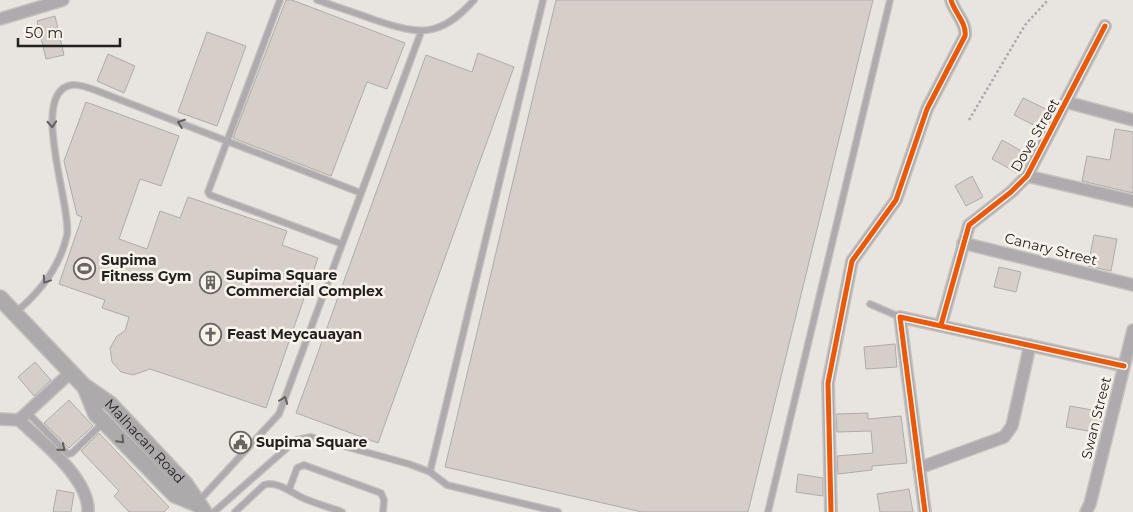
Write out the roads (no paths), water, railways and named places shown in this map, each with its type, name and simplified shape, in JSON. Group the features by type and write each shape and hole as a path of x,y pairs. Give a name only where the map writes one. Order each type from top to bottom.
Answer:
{"main road":[{"name":"Malhacan Road","path":"0,298 84,386 110,404 186,486 200,508"},
{"name":"Malhacan Road","path":"84,386 96,414 174,495 200,508"}],"street":[{"path":"0,19 63,0"},
{"path":"831,512 828,383 852,261 896,200 927,108 965,36 964,26 953,8 951,0"},
{"name":"Dove Street","path":"941,325 969,225 1011,192 1027,176 1105,26"},
{"path":"1066,102 1133,120"},
{"path":"1027,176 1133,200"},
{"name":"Canary Street","path":"963,243 1133,285"},
{"path":"925,512 900,317 1124,366"},
{"name":"Swan Street","path":"1086,512 1090,504 1133,330"},
{"path":"919,468 1004,437 1012,426 1030,345"},
{"path":"0,419 24,417 71,372"},
{"path":"24,417 66,467 83,491 88,512"}],"lane":[{"path":"280,0 208,190 210,195 342,244"},
{"path":"317,0 403,30 422,32 444,26 474,0"},
{"path":"430,472 543,0"},
{"path":"768,512 890,0"},
{"path":"200,508 255,438 279,414 422,32"},
{"path":"15,313 36,295 54,268 67,233 51,127 51,110 64,89 72,85 95,90 361,193"},
{"path":"870,304 900,317"},
{"path":"24,417 68,454 72,453 104,422"},
{"path":"214,512 296,440 310,436 430,472 447,485 558,512"},
{"path":"290,490 297,468 304,465 381,493 384,500 383,512"},
{"path":"235,512 264,485 273,484 290,490 301,497 342,512"}],"place":[{"name":"Supima Fitness Gym","path":"85,268"},
{"name":"Supima Square Commercial Complex","path":"210,283"},
{"name":"Feast Meycauayan","path":"211,334"},
{"name":"Supima Square","path":"240,442"}]}
